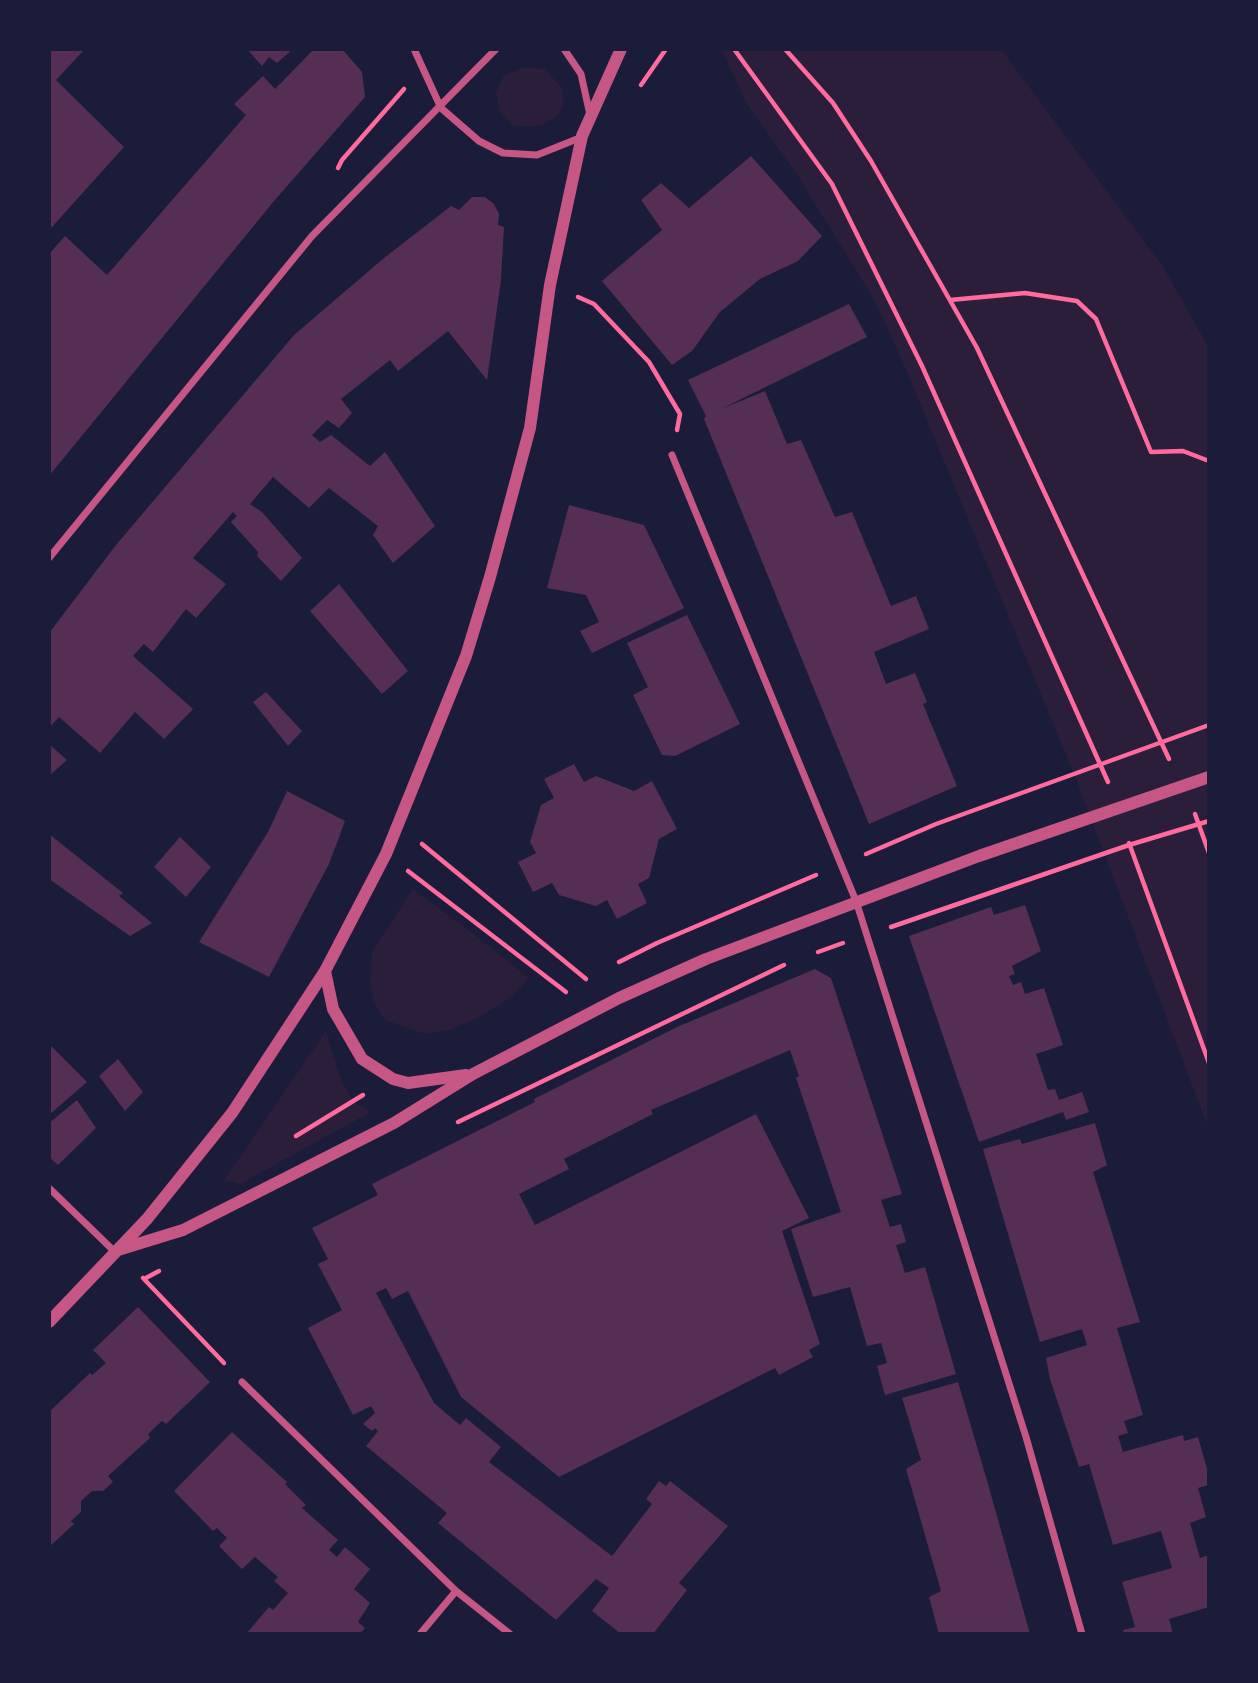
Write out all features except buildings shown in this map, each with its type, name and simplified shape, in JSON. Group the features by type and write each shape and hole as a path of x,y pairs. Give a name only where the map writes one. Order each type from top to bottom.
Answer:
{"street":[{"path":"414,49 441,108 479,141 503,153 537,155 582,136"},
{"path":"49,558 312,236 441,108 496,49"},
{"path":"564,49 581,74 590,115"},
{"path":"49,1322 147,1219 232,1113 325,971 386,854 466,656 490,577 530,428 550,285 582,136 621,49"},
{"path":"672,455 856,901 1026,1437 1082,1634"},
{"path":"114,1251 183,1230 394,1123 473,1074 619,998 693,964 856,901 1209,777"},
{"path":"325,971 333,1009 362,1059 393,1079 408,1083 473,1074"},
{"path":"49,1188 114,1251"},
{"path":"242,1382 456,1591 510,1634"},
{"path":"420,1634 456,1591"}],"path":[{"path":"734,49 832,184 927,378 1101,763 1209,1063"},
{"path":"785,49 833,103 871,161 977,348 1160,742 1184,786 1209,853"},
{"path":"550,285 594,304 649,362 680,414 672,455"},
{"path":"950,300 1025,293 1077,301 1096,320 1151,452 1183,452 1209,461"},
{"path":"816,953 1129,845 1209,821"},
{"path":"433,852 586,979"},
{"path":"386,854 566,992"},
{"path":"454,1124 790,962"},
{"path":"114,1251 242,1382"},
{"path":"144,1279 166,1267"}],"shaded area":[{"path":"722,49 1001,49 1164,268 1209,348 1209,1130 1074,774 902,360 873,298 798,176 746,103"},
{"path":"525,67 545,69 562,88 564,104 558,115 545,124 529,127 512,125 499,111 496,93 504,75"},
{"path":"413,889 529,978 510,998 479,1017 450,1030 425,1034 385,1020 375,1004 370,985 372,951"},
{"path":"326,1031 341,1080 353,1101 371,1112 240,1184 224,1180"}]}
